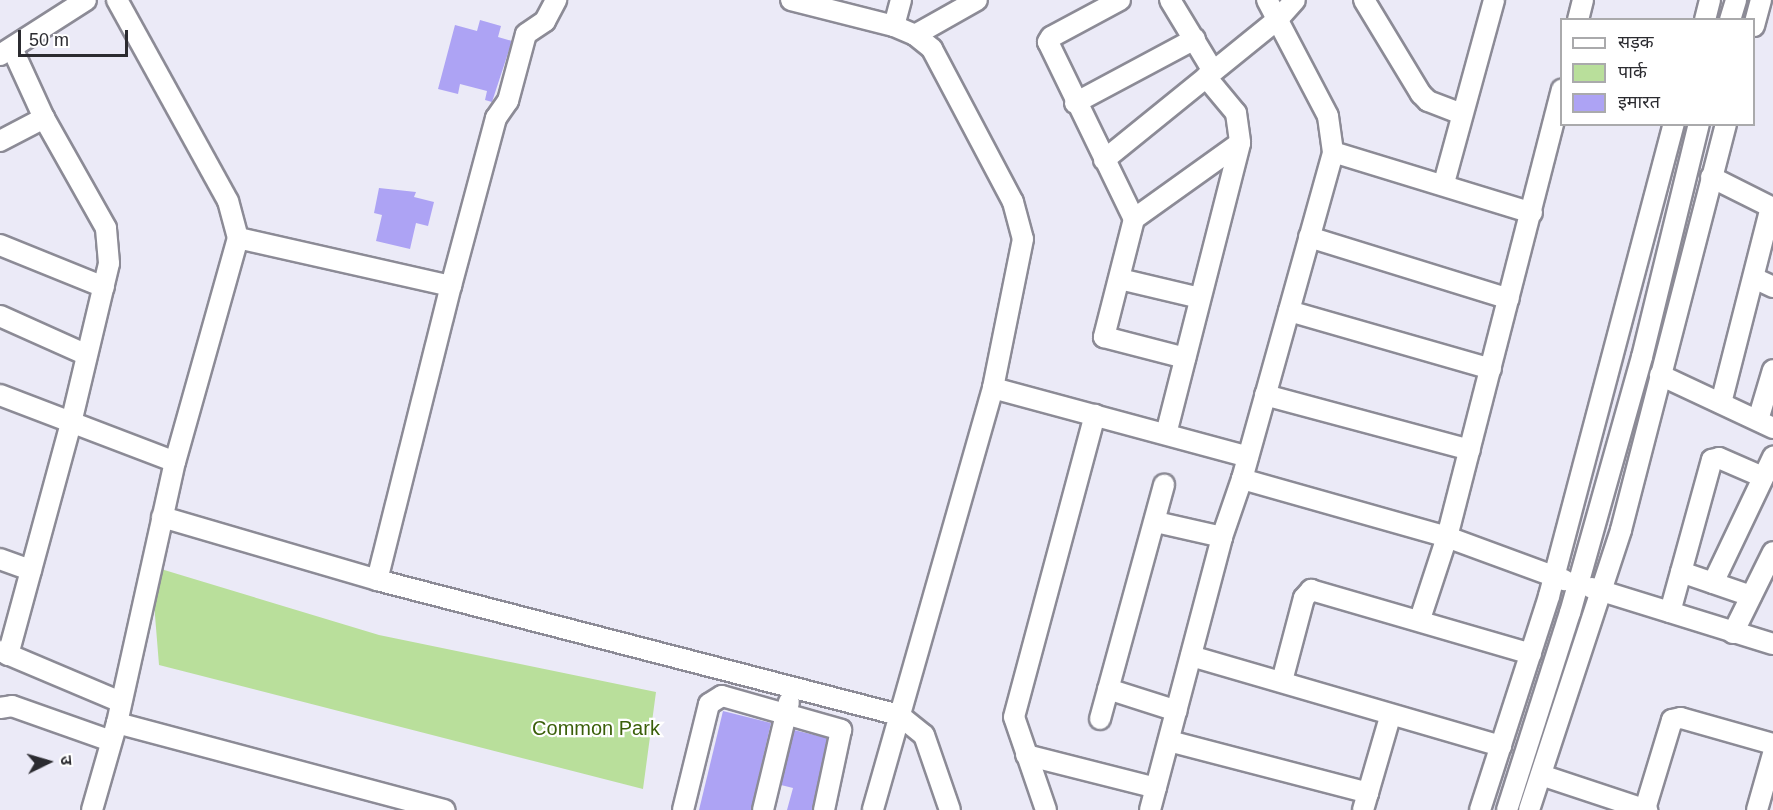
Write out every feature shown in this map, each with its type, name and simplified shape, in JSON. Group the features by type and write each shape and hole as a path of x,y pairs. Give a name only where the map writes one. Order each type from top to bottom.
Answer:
{"street":[{"path":"86,0 6,52 106,228 109,255 104,287 71,423 31,570 4,653 121,702"},
{"path":"92,810 114,732 175,462 238,238 228,201 117,0"},
{"path":"377,580 496,118 508,101 526,34 545,21 556,0"},
{"path":"894,27 901,0"},
{"path":"915,35 977,0"},
{"path":"1120,0 1051,37 1048,42 1075,103 1134,219 1104,337 1185,358"},
{"path":"1166,434 1240,143 1236,113 1210,74 1195,39 1170,0"},
{"path":"1149,810 1222,537 1242,479 1333,152 1328,116 1267,0"},
{"path":"1104,160 1278,19 1295,0"},
{"path":"1364,0 1421,94 1428,101 1462,114"},
{"path":"1444,183 1494,0"},
{"path":"1578,18 1583,0"},
{"path":"1706,18 1710,0"},
{"path":"1731,18 1736,0"},
{"path":"1755,22 1761,0"},
{"path":"1769,0 1773,2"},
{"path":"799,1 894,27 915,35 932,49 1020,218 1021,263 993,388 873,810"},
{"path":"1075,103 1195,39"},
{"path":"1420,619 1447,537 1560,98"},
{"path":"0,141 45,118"},
{"path":"1480,810 1531,654 1553,577 1673,126"},
{"path":"1507,810 1578,584 1642,357 1699,126"},
{"path":"1529,810 1603,590 1725,126"},
{"path":"1134,219 1240,143"},
{"path":"1333,152 1444,183 1532,213"},
{"path":"1711,177 1772,208 1721,403"},
{"path":"1309,237 1509,299"},
{"path":"238,238 451,286"},
{"path":"0,245 104,287"},
{"path":"1754,278 1773,287"},
{"path":"1120,279 1200,298"},
{"path":"1288,311 1491,369"},
{"path":"0,316 87,355"},
{"path":"1660,375 1765,424 1773,370"},
{"path":"993,388 1248,456"},
{"path":"0,395 175,462"},
{"path":"1265,395 1470,450"},
{"path":"1046,810 1014,717 1017,698 1095,415"},
{"path":"1713,583 1773,457"},
{"path":"1670,612 1712,460 1719,458 1763,477"},
{"path":"1242,479 1447,537 1553,577 1603,590 1773,644"},
{"path":"1100,719 1156,522 1164,486"},
{"path":"162,517 377,580 899,715 924,735 950,810"},
{"path":"1156,522 1222,537"},
{"path":"1733,633 1773,552"},
{"path":"0,559 31,570"},
{"path":"1681,572 1751,596"},
{"path":"1282,681 1304,598 1311,590 1420,619 1531,654"},
{"path":"1191,656 1282,681 1291,687 1390,717 1501,746"},
{"path":"763,810 792,687"},
{"path":"1108,689 1177,711"},
{"path":"683,810 709,704 715,698 722,696 841,730 824,810"},
{"path":"0,708 12,706 444,810"},
{"path":"1169,741 1365,802 1390,717"},
{"path":"1541,775 1646,810 1672,720 1681,718 1773,744"},
{"path":"1757,810 1773,754"},
{"path":"1026,755 1156,788"}],"green space":[{"name":"Common Park","path":"151,566 379,635 656,692 643,789 159,665"}],"building":[{"path":"480,20 501,26 498,37 512,41 492,102 485,100 487,91 460,84 458,94 438,89 455,25 477,31"},
{"path":"379,188 416,192 414,197 434,202 428,226 416,223 410,249 376,241 382,215 374,213"},
{"path":"723,711 771,723 751,810 699,810"},
{"path":"794,730 827,738 812,810 787,810 793,788 781,785"}]}
